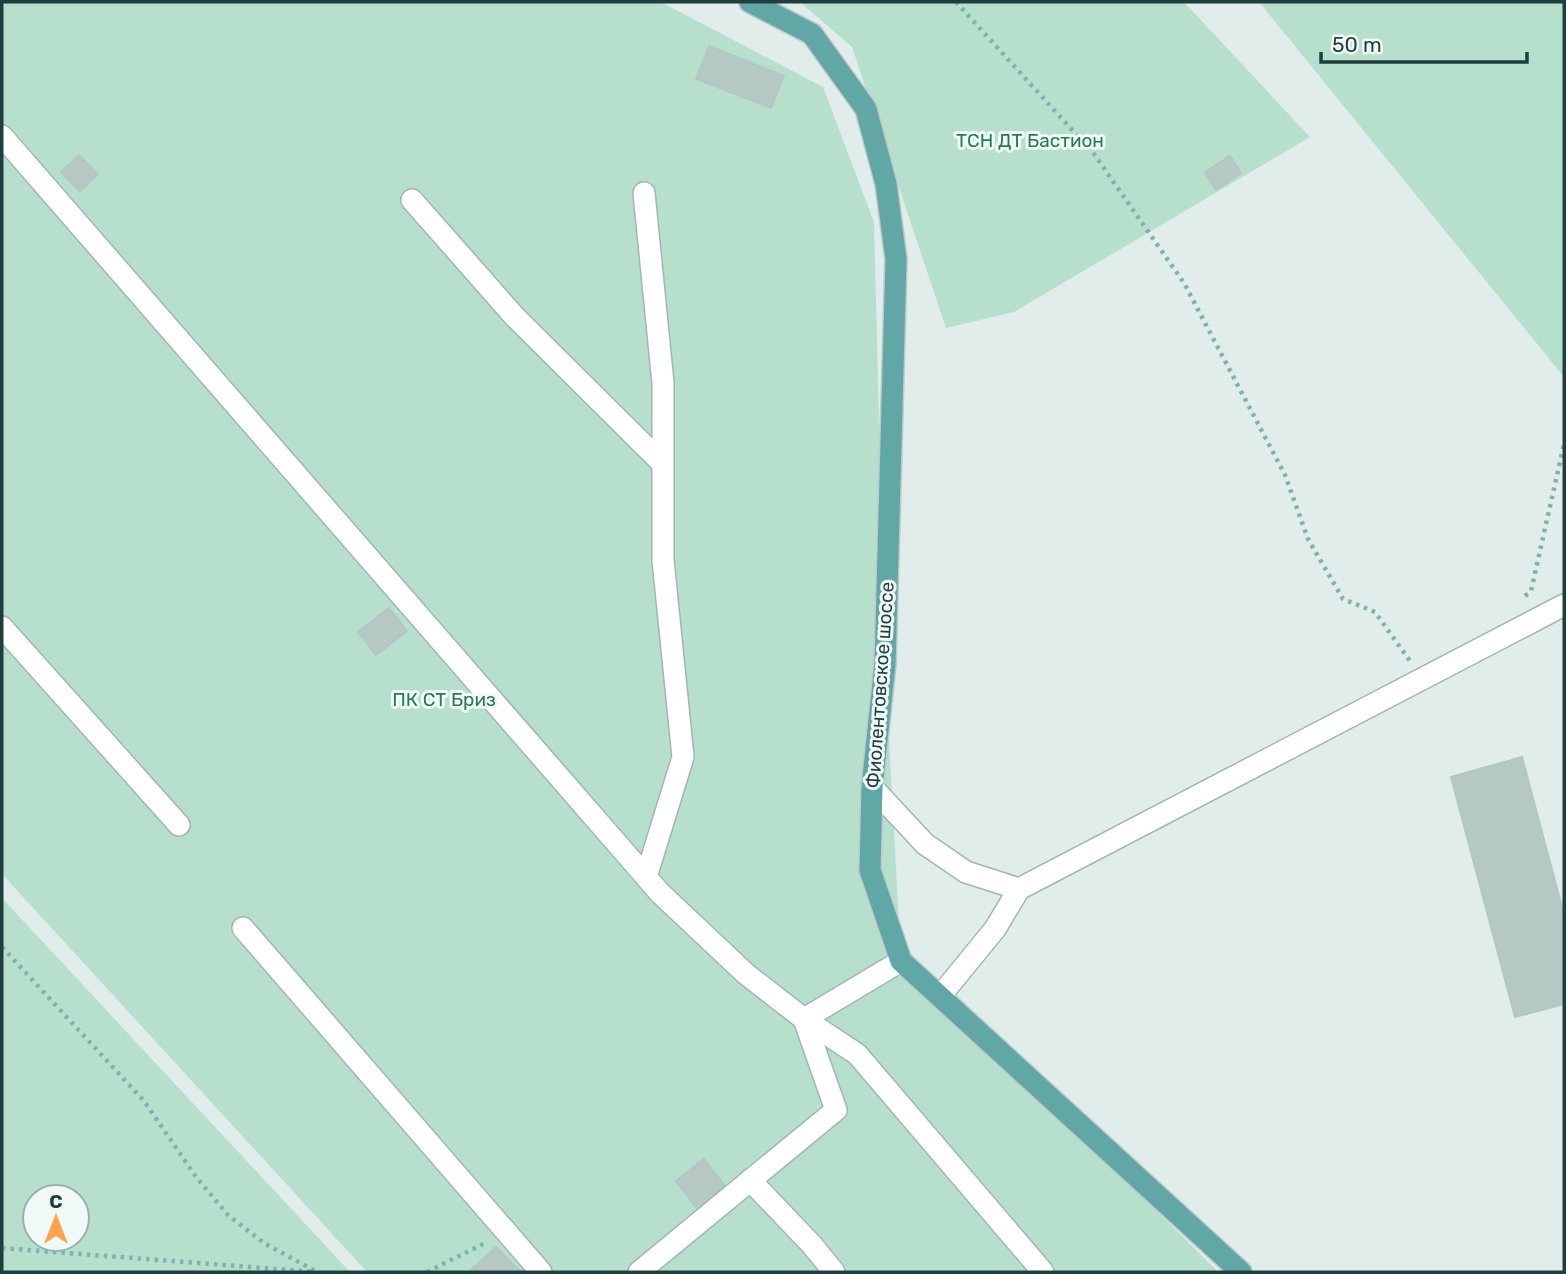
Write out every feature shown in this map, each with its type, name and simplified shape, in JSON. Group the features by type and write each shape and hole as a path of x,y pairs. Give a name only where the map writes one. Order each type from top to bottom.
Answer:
{"main road":[{"name":"Фиолентовское шоссе","path":"750,2 812,34 866,109 886,184 896,259 885,664 872,787 870,870 901,961"},
{"path":"901,961 1241,1272"}],"street":[{"path":"2,136 660,893 746,974 804,1019 857,1054 1044,1272"},
{"path":"644,193 663,383 663,560 684,757 646,877"},
{"path":"412,200 515,317 663,464"},
{"path":"941,996 995,929 1019,889 1564,605"},
{"path":"2,627 179,825"},
{"path":"872,787 925,844 965,872 1019,889"},
{"path":"243,928 541,1272"},
{"path":"804,1019 901,961"},
{"path":"639,1272 836,1110 804,1019"},
{"path":"750,1180 834,1272"}],"path":[{"path":"957,2 1094,154 1184,283 1284,475 1308,539 1343,599 1375,612 1423,678"},
{"path":"1520,600 1531,591 1564,444"},
{"path":"2,947 144,1101 196,1177 228,1215 264,1243 318,1272"},
{"path":"426,1272 505,1233"},
{"path":"2,1248 318,1272"}],"green space":[{"name":"ПК СТ Бриз","path":"2,2 661,2 823,87 874,222 885,664 901,961 941,996 1218,1272 367,1272 2,874"},
{"name":"ТСН ДТ Бастион","path":"800,2 1184,2 1310,137 1014,312 946,328 852,47"},
{"path":"1259,2 1564,2 1564,377"},
{"path":"2,898 350,1272 2,1272"}],"building":[{"path":"709,46 784,76 771,108 696,79"},
{"path":"79,155 98,174 80,191 61,172"},
{"path":"1230,156 1241,173 1216,190 1205,172"},
{"path":"389,608 407,631 376,655 358,632"},
{"path":"1522,757 1564,915 1564,1004 1515,1017 1451,777"},
{"path":"704,1159 725,1186 697,1208 676,1181"},
{"path":"496,1247 521,1272 469,1272"}]}
